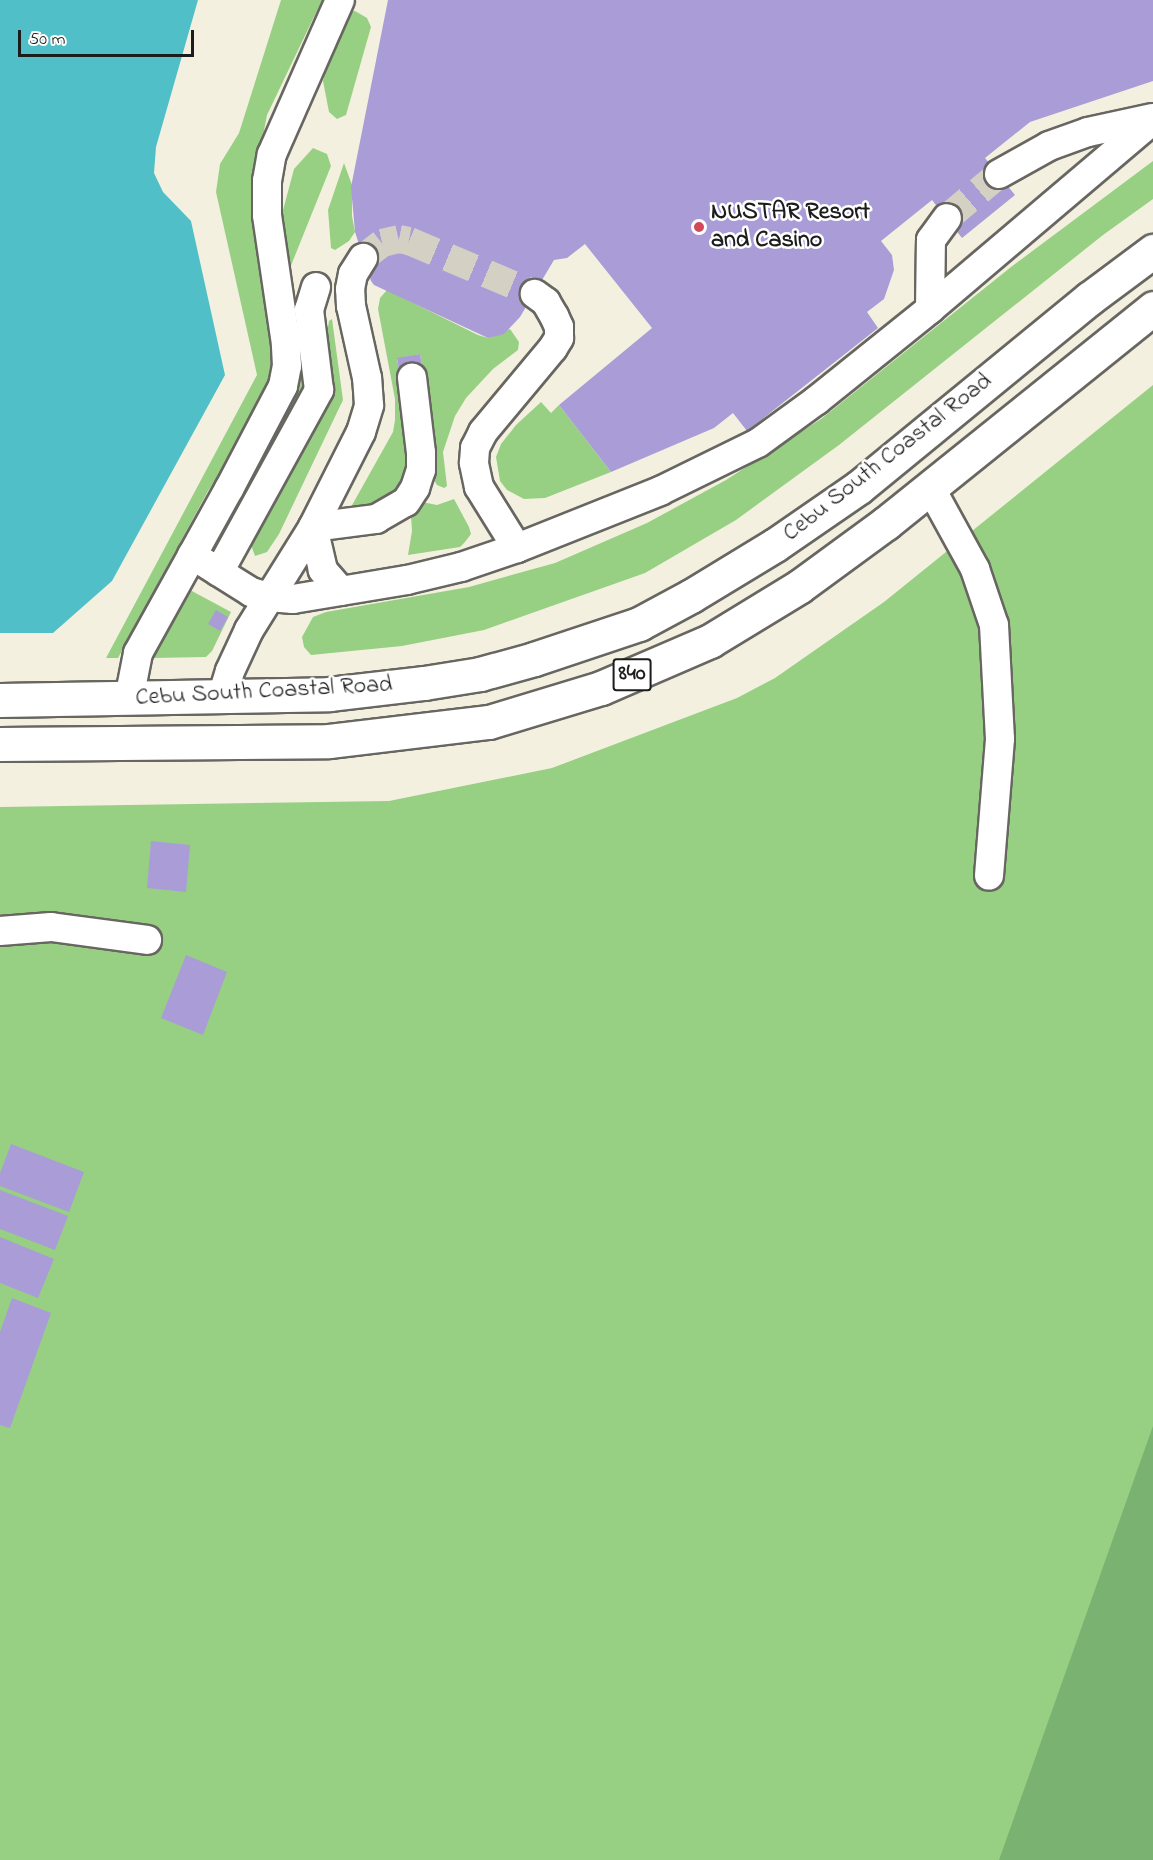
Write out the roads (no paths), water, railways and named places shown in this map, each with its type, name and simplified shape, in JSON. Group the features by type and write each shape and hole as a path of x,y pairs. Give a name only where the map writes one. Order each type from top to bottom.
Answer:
{"highway":[{"name":"Cebu South Coastal Road","path":"0,700 328,694 480,674 585,644 639,624 691,596 775,545 859,487 1090,298 1153,251"},
{"name":"Cebu South Coastal Road","path":"0,744 329,741 489,722 547,706 656,666 710,641 800,586 930,487 1153,308"}],"street":[{"path":"129,699 138,653 229,489 282,386 287,366 286,344 267,215 267,181 272,154 339,0"},
{"path":"192,555 251,592 269,597 294,599 462,567 517,548 660,491 758,443 817,400 930,309 1153,119"},
{"path":"999,174 1049,146 1088,132 1153,119"},
{"path":"930,309 931,240 946,218"},
{"path":"222,697 230,672 249,630 313,527 361,432 369,405 367,378 351,306 350,289 353,274 363,258"},
{"path":"219,572 319,390 309,310 316,287"},
{"path":"517,548 479,487 474,463 476,448 483,432 559,338 559,327 554,316 546,302 535,294"},
{"path":"313,527 376,519 406,502 416,488 421,470 421,453 411,378"},
{"path":"930,487 975,569 994,625 1000,739 989,876"},
{"path":"313,527 323,570 341,591"},
{"path":"0,931 51,927 147,940"}],"water":[{"path":"0,0 198,0 156,147 154,173 163,192 191,221 225,375 112,581 53,633 0,633"}],"tunnel":[{"path":"947,218 999,174"},
{"path":"363,258 382,243 399,239 409,241 535,294"}],"place":[{"name":"NUSTAR Resort and Casino","path":"699,227"}]}
